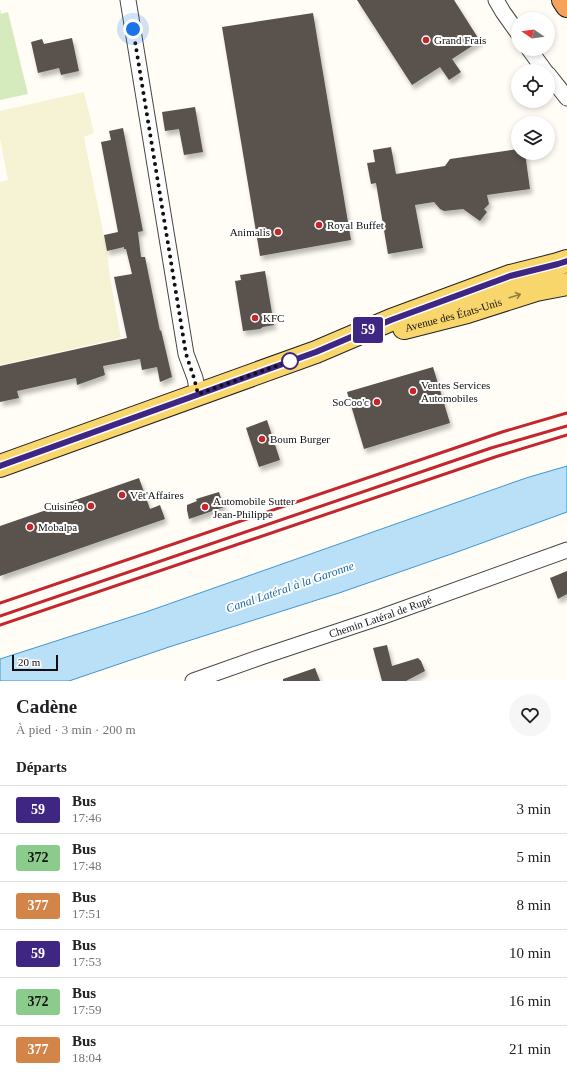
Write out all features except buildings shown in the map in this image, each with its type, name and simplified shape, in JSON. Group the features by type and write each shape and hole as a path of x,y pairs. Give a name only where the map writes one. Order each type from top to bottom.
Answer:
{"highway":[{"path":"563,0 567,6"}],"main road":[{"name":"Avenue des États-Unis","path":"0,466 316,352 391,320 510,276 567,261"},
{"name":"Avenue des États-Unis","path":"316,352 467,312 536,290 567,284"}],"street":[{"path":"128,0 186,354 198,394"},
{"path":"496,0 511,23"},
{"path":"555,83 567,98"},
{"name":"Chemin Latéral de Rupé","path":"193,681 382,617 567,550"}],"shaded area":[{"path":"84,92 94,133 84,137 107,251 121,338 0,365 0,182 8,180 0,139 0,111"}],"green space":[{"path":"0,8 1,14 8,12 28,94 0,100"}],"water":[{"name":"Canal Latéral à la Garonne","path":"567,466 567,512 339,593 169,647 69,681 0,681 0,659 146,612 526,478"}],"railway":[{"path":"0,603 502,432 567,413"},
{"path":"0,616 491,448 567,426"},
{"path":"0,625 495,457 567,435"}],"bus line":[{"name":"59","path":"0,466 316,352 391,320 510,276 567,261"}],"place":[{"name":"Grand Frais","path":"426,40"},
{"name":"Royal Buffet","path":"319,225"},
{"name":"Animalis","path":"278,232"},
{"name":"KFC","path":"255,318"},
{"name":"Ventes Services Automobiles","path":"413,391"},
{"name":"SoCoo'c","path":"377,402"},
{"name":"Boum Burger","path":"262,439"},
{"name":"Vêt'Affaires","path":"122,495"},
{"name":"Cuisinéo","path":"91,506"},
{"name":"Automobile Sutter Jean-Philippe","path":"205,507"},
{"name":"Mobalpa","path":"30,527"}],"route":[{"path":"133,29 186,354 198,394 290,361"}]}
